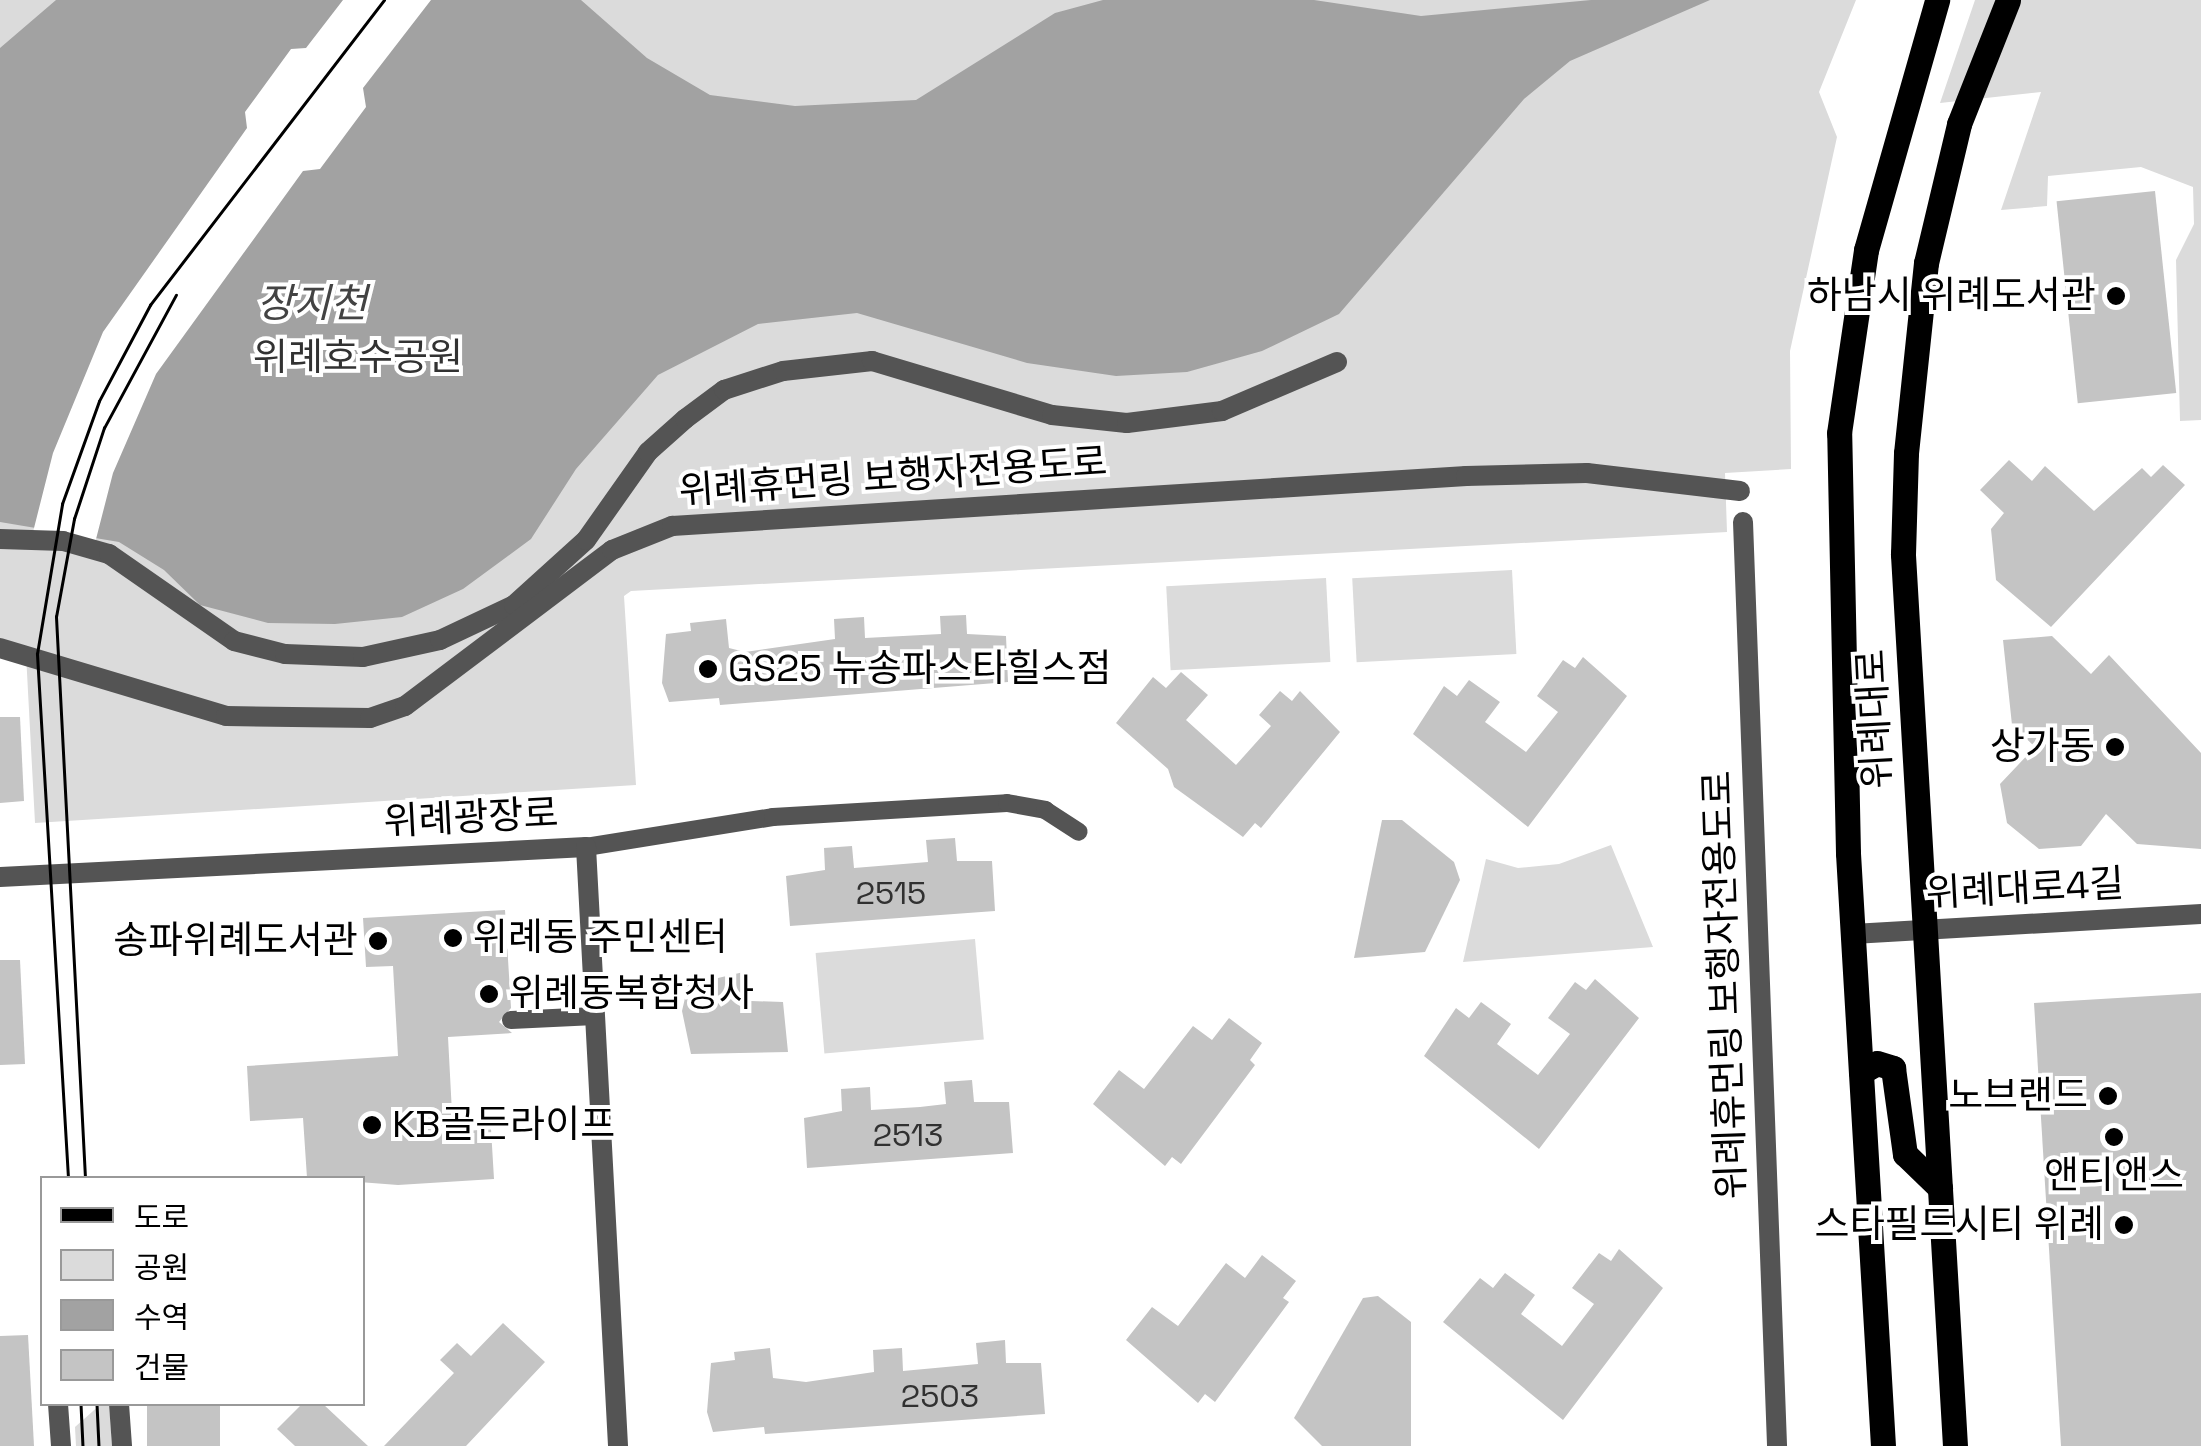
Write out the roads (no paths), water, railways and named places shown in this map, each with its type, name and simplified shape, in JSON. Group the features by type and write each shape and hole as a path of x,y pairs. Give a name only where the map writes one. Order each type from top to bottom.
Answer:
{"main road":[{"name":"위례대로","path":"1883,1446 1853,934 1839,433 1866,250 1896,127 1937,0"},
{"name":"위례대로","path":"1955,1446 1903,554 1906,453 1926,263 1960,124 2008,0"},
{"path":"1862,1072 1877,1063 1893,1068 1906,1154 1940,1188"}],"street":[{"name":"위례휴먼링 보행자전용도로","path":"0,539 63,542 109,554 234,641 285,654 363,657 440,640 514,604 586,540 648,452 685,419 724,390 778,373 872,361 1040,412 1127,424 1222,412 1337,362"},
{"name":"위례휴먼링 보행자전용도로","path":"0,648 226,716 370,718 405,706 612,550 672,526 1466,476 1587,473 1740,490"},
{"name":"위례휴먼링 보행자전용도로","path":"1743,522 1777,1446"},
{"name":"위례광장로","path":"0,877 586,847 618,1446"},
{"name":"위례대로4길","path":"1853,934 2201,914"},
{"path":"58,1406 60,1446"},
{"path":"119,1406 122,1446"}],"lane":[{"path":"586,847 773,817 1006,803 1045,810 1079,832"},
{"path":"511,1020 595,1016"}],"water":[{"name":"장지천","path":"56,0 581,0 647,58 710,95 795,106 916,100 1055,13 1103,0 1314,0 1421,16 1591,0 1710,0 1570,61 1524,99 1339,314 1262,351 1187,372 1116,376 1027,363 857,313 758,324 658,375 576,469 531,539 463,589 402,617 335,624 268,623 200,605 164,570 119,542 0,522 0,48"}],"tram line":[{"path":"68,1176 37,654 62,504 99,401 150,305 384,0"},
{"path":"85,1176 56,617 74,519 104,428 176,295"},
{"path":"81,1406 83,1446"},
{"path":"97,1406 99,1446"}],"place":[{"name":"하남시 위례도서관","path":"2116,296"},
{"name":"GS25 뉴송파스타힐스점","path":"708,669"},
{"name":"상가동","path":"2115,747"},
{"name":"위례동 주민센터","path":"453,938"},
{"name":"송파위례도서관","path":"378,941"},
{"name":"위례동복합청사","path":"489,994"},
{"name":"노브랜드","path":"2108,1096"},
{"name":"KB골든라이프","path":"372,1125"},
{"name":"앤티앤스","path":"2114,1137"},
{"name":"스타필드시티 위례","path":"2124,1225"}],"park label":[{"name":"위례호수공원","path":"358,358"}]}
